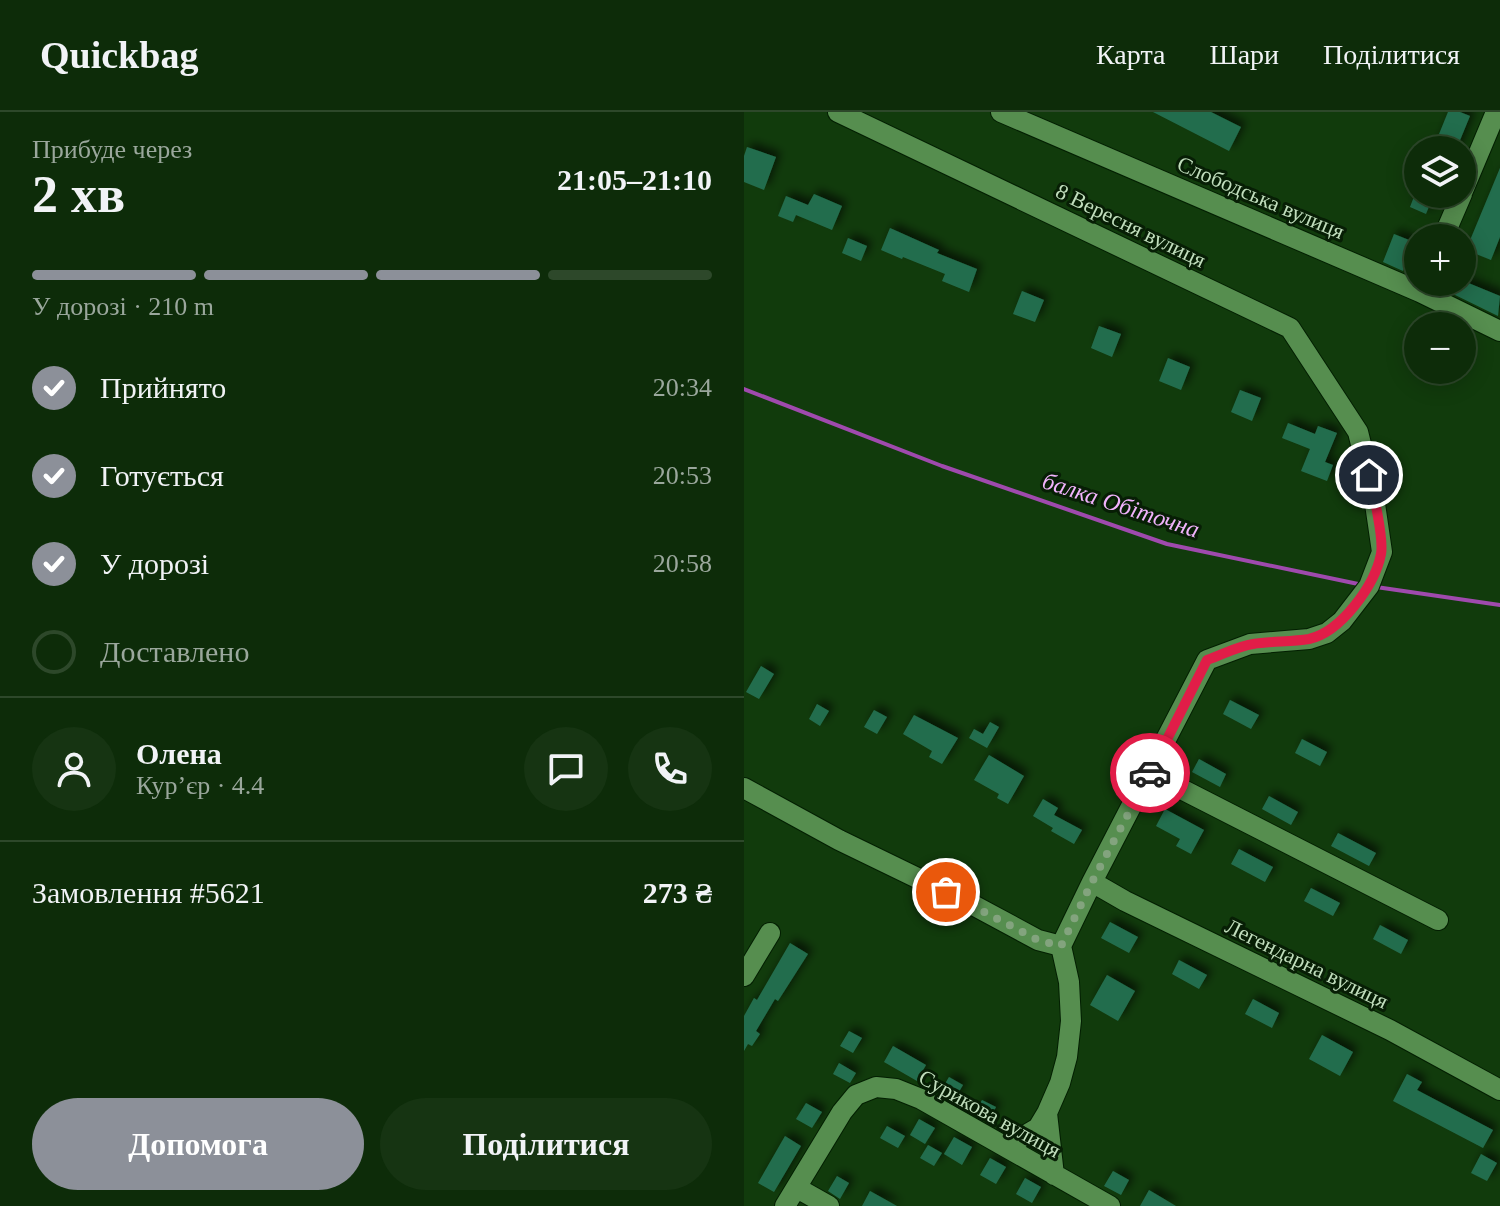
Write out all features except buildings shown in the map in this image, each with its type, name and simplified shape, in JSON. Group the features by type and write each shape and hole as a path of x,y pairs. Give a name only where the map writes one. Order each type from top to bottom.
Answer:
{"street":[{"name":"8 Вересня вулиця","path":"838,112 1290,328 1358,432 1374,497 1382,552 1369,586 1342,621 1327,633 1309,639 1250,644 1207,660 1150,773"},
{"name":"Слободська вулиця","path":"1001,112 1404,280"},
{"path":"1476,160 1496,112"},
{"name":"Слободська вулиця","path":"1438,296 1500,331"},
{"path":"1007,1146 1038,1128 1060,1083 1071,1021 1069,982 1061,946 1150,773 1438,920"},
{"path":"744,788 839,840 1038,940 1061,946"},
{"name":"Легендарна вулиця","path":"1092,882 1390,1030 1500,1090"},
{"path":"744,976 770,933"},
{"name":"Сурикова вулиця","path":"785,1206 842,1112 856,1095 876,1087 896,1089 921,1099 1110,1206"},
{"path":"1047,1113 1054,1175"},
{"path":"797,1188 829,1206"}],"waterway":[{"name":"балка Обіточна","path":"744,389 942,466 1167,544 1363,585"},
{"name":"балка Обіточна","path":"1376,587 1500,605"}],"way so far":[{"path":"946,892 1038,940 1061,946 1150,773"}],"route":[{"path":"1150,773 1207,660 1250,644 1309,639 1327,633 1342,621 1369,586 1382,552 1369,475"}]}
